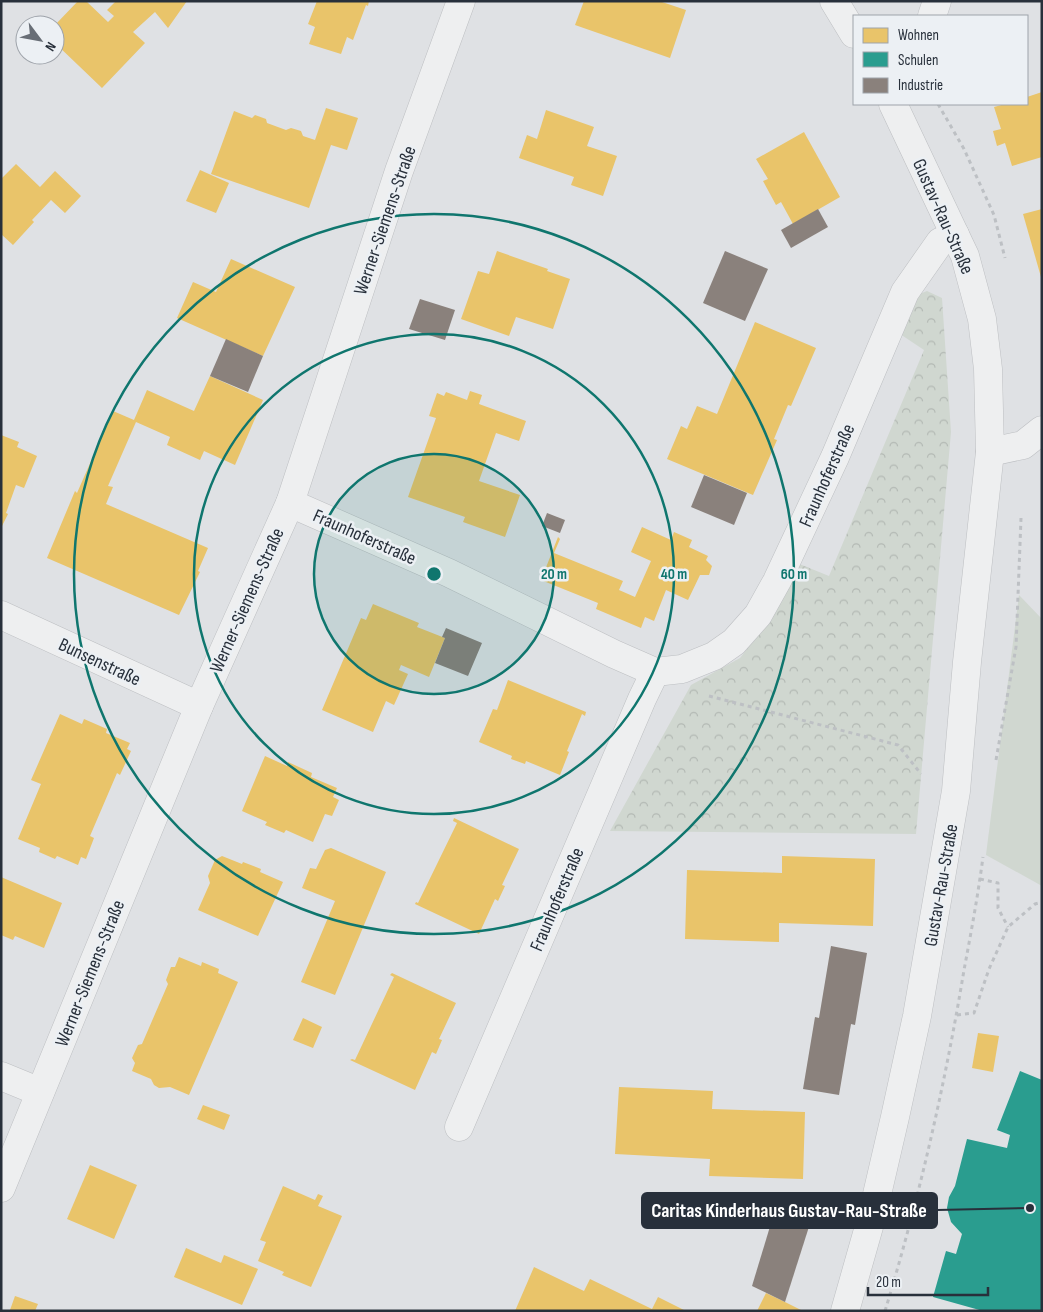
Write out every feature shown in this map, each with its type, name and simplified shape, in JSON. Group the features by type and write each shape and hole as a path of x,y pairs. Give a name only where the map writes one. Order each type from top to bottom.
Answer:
{"street":[{"name":"Werner-Siemens-Straße","path":"1,1188 199,706 290,503 399,171 461,1"},
{"path":"834,1 853,32"},
{"path":"932,15 937,1"},
{"name":"Gustav-Rau-Straße","path":"845,1311 872,1216 895,1117 917,1016 944,866 956,791 967,662 990,452 988,369 982,319 965,256 893,105"},
{"name":"Fraunhoferstraße","path":"290,503 449,573 614,654 655,672 682,668 714,656 734,642 758,615 777,581 835,457 904,292 940,242 955,235"},
{"path":"990,452 1023,445 1042,430"},
{"name":"Bunsenstraße","path":"1,615 199,706"},
{"name":"Fraunhoferstraße","path":"459,1126 642,698 655,672"},
{"path":"1,1076 40,1092"}],"path":[{"path":"709,696 898,745 923,776"},
{"path":"980,879 998,883 998,908 1008,928"},
{"path":"957,1015 974,1013 989,969 1008,928 1035,904 1042,902"}],"green space":[{"path":"927,291 942,298 951,432 916,834 610,831 691,685 740,658 774,614 797,563 829,576 924,350 897,332 917,295"},
{"path":"1019,595 1042,619 1042,886 986,855"}],"building: Wohnen":[{"path":"78,1 86,1 108,22 114,16 107,10 116,1 187,1 168,28 155,12 133,32 145,43 102,88 65,53 65,15"},
{"path":"317,1 369,1 353,40 347,37 341,54 309,44 315,27 308,24"},
{"path":"584,1 659,1 686,10 670,58 575,25"},
{"path":"1042,92 1042,157 1012,166 1005,143 997,146 993,131 1001,129 994,107 1001,105 1028,105 1028,97"},
{"path":"326,108 358,118 347,150 331,145 309,208 211,174 234,111 252,118 255,115 266,119 267,123 286,130 291,128 301,131 303,136 315,140"},
{"path":"546,110 594,127 587,146 617,156 603,196 571,185 574,177 519,158 527,135 537,139"},
{"path":"804,132 840,197 793,224 781,202 776,205 763,181 768,179 756,159"},
{"path":"16,164 40,187 55,171 81,196 65,213 51,200 32,220 34,222 13,245 1,234 1,179"},
{"path":"200,170 229,183 216,213 186,201"},
{"path":"1042,209 1042,277 1041,277 1023,214"},
{"path":"497,251 570,279 553,329 516,317 509,336 461,319 478,271 489,274"},
{"path":"231,259 295,287 263,356 177,318 193,282 216,292"},
{"path":"755,322 816,348 791,406 788,405 774,439 777,440 753,495 667,459 681,426 687,429 697,406 717,414"},
{"path":"210,376 263,400 235,465 204,451 200,460 167,445 170,437 136,422 108,486 113,487 106,504 208,548 198,571 200,572 179,615 47,558 75,491 77,493 113,411 134,420 147,390 194,411"},
{"path":"470,391 482,395 479,404 526,421 519,441 496,433 479,481 520,495 505,537 463,522 465,517 408,497 436,418 429,416 437,393 444,396 446,392 467,400"},
{"path":"1,435 19,442 17,447 37,456 24,488 16,485 6,513 8,514 1,528"},
{"path":"642,527 671,540 674,532 692,540 689,547 708,556 706,560 712,566 709,575 700,575 688,600 666,590 654,621 645,617 641,628 596,609 598,603 541,580 558,537 560,539 554,553 623,581 619,590 635,597 651,561 631,552"},
{"path":"373,604 419,623 417,627 445,638 429,677 401,665 399,670 408,674 394,705 386,701 373,732 322,710 361,618 366,620"},
{"path":"508,680 586,712 585,716 582,714 567,751 569,752 560,775 526,761 525,764 511,759 512,756 479,742 493,709 497,710"},
{"path":"60,714 82,724 84,719 107,729 106,733 130,743 127,749 131,751 120,775 117,773 90,836 94,838 86,859 81,857 78,865 57,856 55,859 39,852 40,848 18,839 41,784 31,780"},
{"path":"265,756 287,766 288,762 312,773 311,777 337,788 333,797 339,800 332,816 325,814 313,842 286,830 284,833 265,825 267,822 242,811"},
{"path":"454,818 519,849 502,885 505,886 498,901 495,899 479,934 415,904 416,902 418,903 457,823 453,821"},
{"path":"331,848 386,872 335,995 301,982 335,901 302,888 310,868 316,869 325,850"},
{"path":"222,856 261,869 260,872 283,882 258,936 198,910 210,883 208,876 215,860"},
{"path":"782,856 875,859 873,926 779,923 779,942 685,939 687,870 782,873"},
{"path":"1,877 62,903 44,948 15,936 13,940 1,935"},
{"path":"179,957 201,966 202,962 219,969 218,973 238,982 189,1095 170,1087 159,1088 154,1085 151,1079 132,1071 135,1063 132,1058 138,1045 142,1044 168,984 166,980 171,967 175,967"},
{"path":"392,973 456,1003 439,1039 442,1040 436,1054 432,1052 415,1090 350,1060 355,1060 394,977 390,975"},
{"path":"303,1018 322,1027 313,1048 293,1040"},
{"path":"978,1033 999,1036 993,1072 972,1068"},
{"path":"619,1087 713,1091 712,1109 805,1112 803,1179 709,1176 710,1159 615,1154"},
{"path":"203,1105 230,1115 224,1130 197,1119"},
{"path":"90,1165 137,1185 114,1239 67,1219"},
{"path":"283,1186 315,1200 318,1194 323,1196 318,1206 342,1216 311,1287 282,1275 284,1272 258,1261 266,1242 260,1240"},
{"path":"186,1248 221,1263 224,1255 258,1269 242,1305 174,1277"},
{"path":"534,1267 584,1291 590,1279 652,1309 658,1297 686,1311 515,1311"},
{"path":"766,1293 785,1302 803,1311 757,1311"},
{"path":"15,1296 38,1304 35,1311 10,1310"}],"building: Schulen":[{"path":"1020,1071 1042,1080 1042,1311 983,1311 933,1297 946,1251 956,1254 962,1234 951,1222 947,1208 949,1197 955,1186 967,1139 1007,1148 1010,1135 997,1130"}],"building: Industrie":[{"path":"818,209 828,227 791,248 781,230"},
{"path":"725,251 768,269 745,321 703,303"},
{"path":"420,299 455,310 445,340 409,329"},
{"path":"226,339 263,356 248,392 210,376"},
{"path":"704,475 747,493 734,525 691,507"},
{"path":"547,513 565,520 560,533 542,526"},
{"path":"446,628 482,643 468,676 435,663 445,638 442,637"},
{"path":"831,946 867,953 855,1025 851,1024 839,1095 803,1089 815,1017 819,1018"},
{"path":"778,1200 814,1211 785,1302 752,1286"}],"place":[{"name":"Caritas Kinderhaus Gustav-Rau-Straße","path":"1030,1208"}]}
